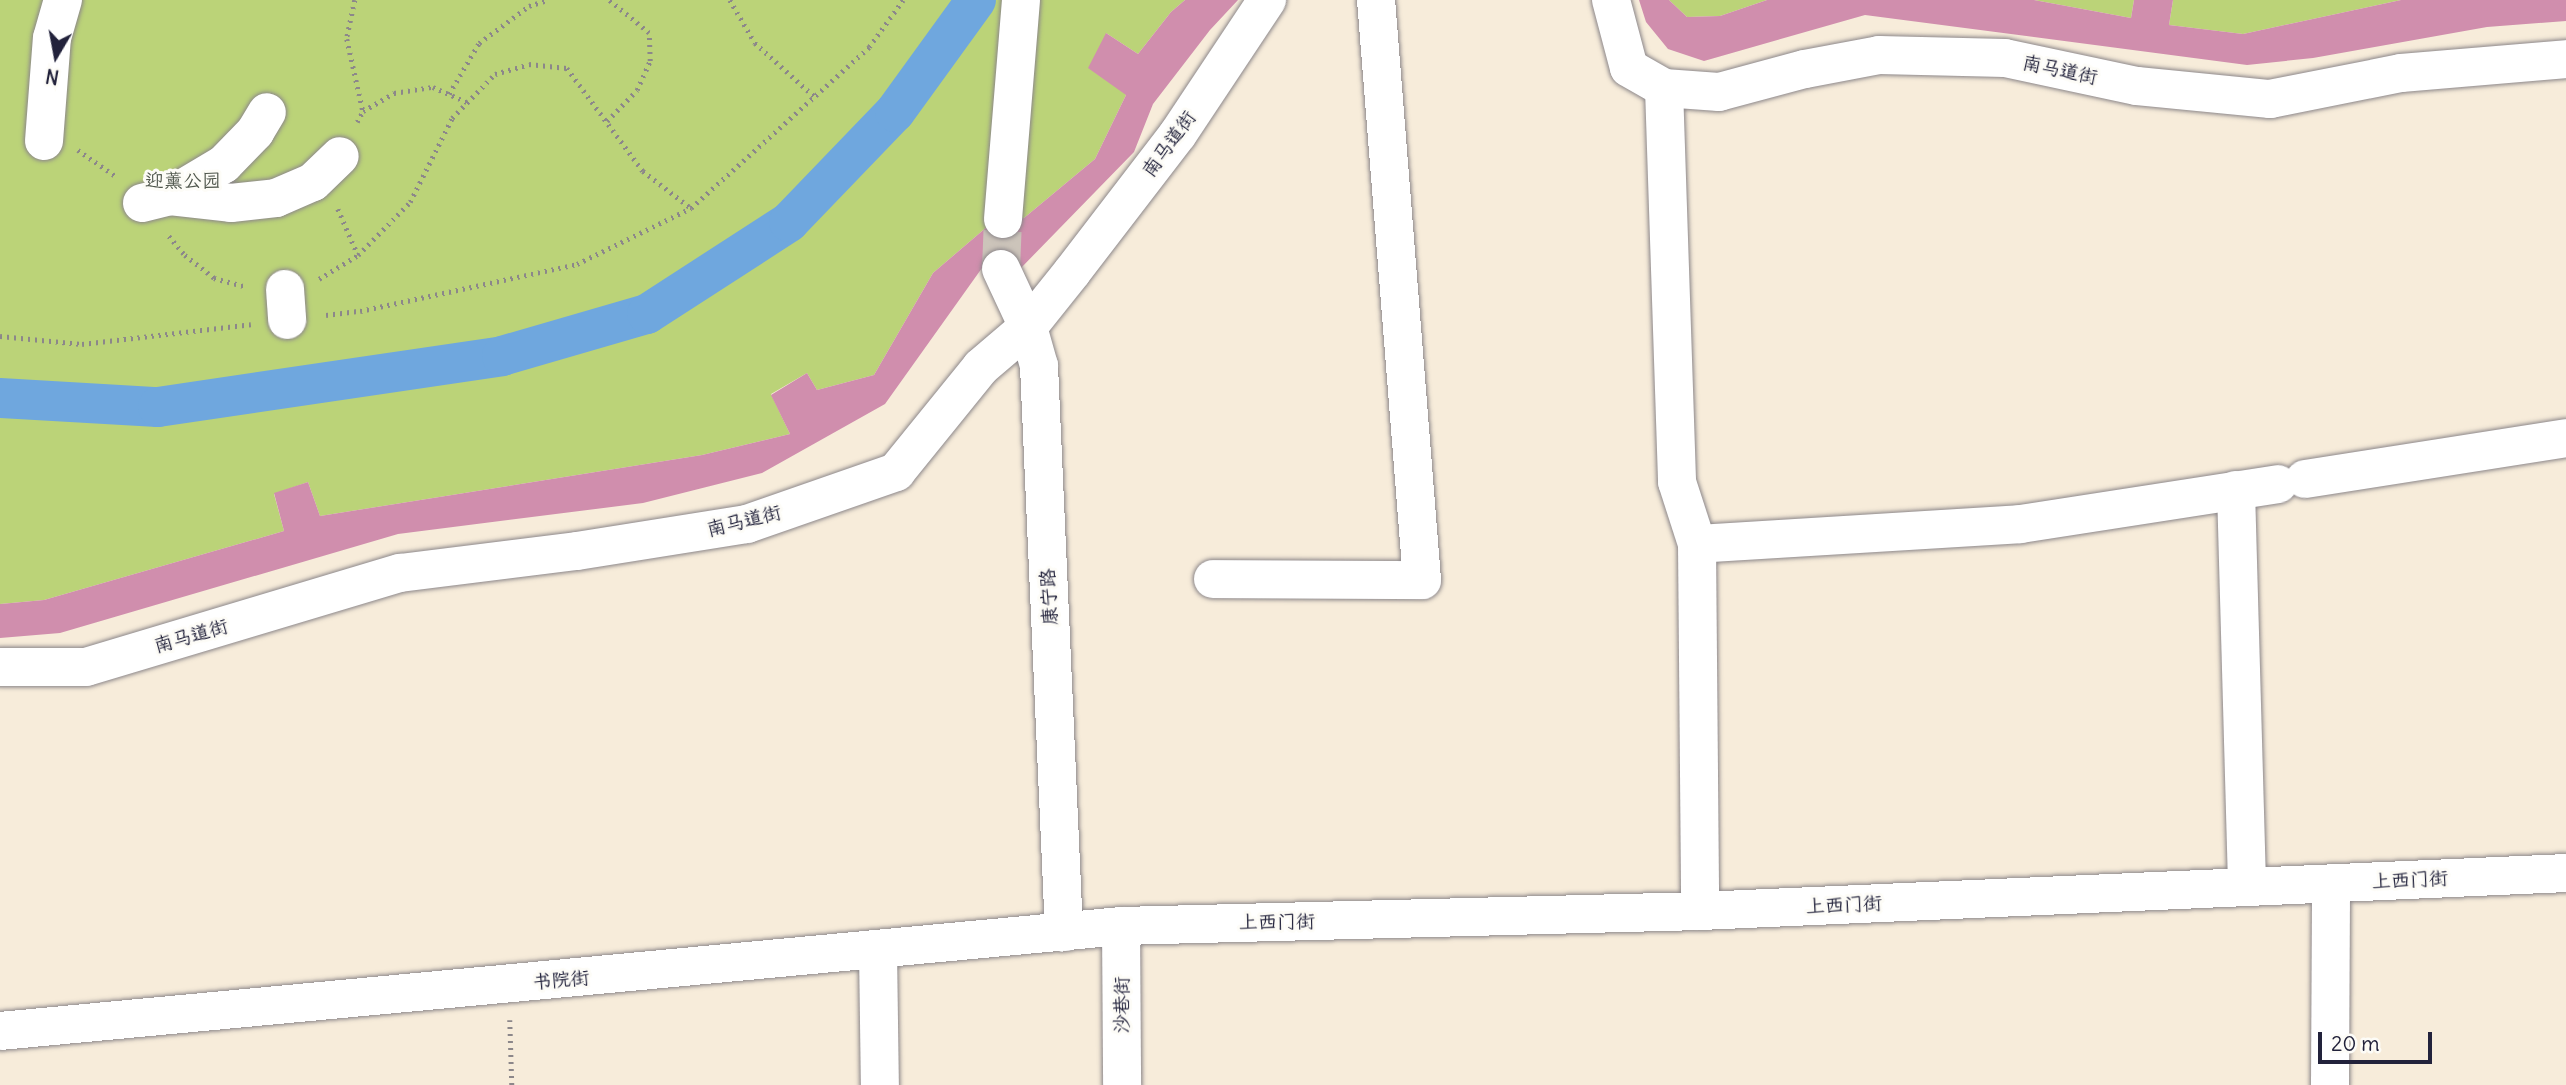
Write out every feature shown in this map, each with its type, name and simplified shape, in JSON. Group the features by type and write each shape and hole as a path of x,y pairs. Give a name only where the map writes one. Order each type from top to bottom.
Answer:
{"street":[{"path":"44,141 52,38 63,0"},
{"name":"南马道街","path":"0,667 86,667 400,573 577,551 747,524 897,472 981,367 1028,327 1178,134 1267,0"},
{"path":"1213,579 1422,580 1376,0"},
{"name":"南马道街","path":"1611,0 1629,68 1664,88 1718,92 1805,69 1892,55 2005,58 2137,86 2270,99 2401,73 2566,59"},
{"path":"1003,219 1020,15"},
{"path":"1664,88 1677,482 1697,544 1700,911"},
{"path":"267,112 255,132 223,164 156,200 231,203 276,198 313,182 340,156"},
{"name":"康宁路","path":"1001,269 1028,327 1039,366 1064,932"},
{"path":"1697,544 2020,524 2566,438"},
{"path":"2236,490 2247,887"},
{"name":"上西门街","path":"1121,926 1700,911 2566,873"},
{"path":"2330,1085 2331,884"},
{"name":"书院街","path":"0,1031 1121,926"},
{"name":"沙巷街","path":"1121,926 1122,1085"},
{"path":"878,950 880,1085"}],"path":[{"path":"355,0 346,39 363,111"},
{"path":"449,94 479,43 529,6 547,0"},
{"path":"607,121 637,90 650,61 649,33 609,0"},
{"path":"730,0 755,43 816,97"},
{"path":"0,336 82,344 286,304 360,311 577,264 691,208 869,47 903,0"},
{"path":"508,985 512,1085"}],"green space":[{"name":"迎薰公园","path":"0,0 1185,0 1171,12 1138,54 1106,33 1126,95 1095,159 1024,218 988,226 933,273 874,375 817,390 807,373 771,394 790,434 702,455 320,516 308,482 274,494 284,531 44,600 0,604"},
{"path":"1669,0 1767,0 1720,16 1687,17"},
{"path":"2034,0 2134,0 2131,18"},
{"path":"2173,0 2401,0 2243,34 2169,25"}],"building":[{"path":"1185,0 1238,0 1210,30 1153,104 1134,152 1019,270 982,268 885,404 762,473 643,503 398,534 60,633 0,638 0,604 44,600 284,531 274,493 308,482 320,516 702,455 790,434 771,395 807,373 817,390 874,375 933,273 988,226 1003,219 1024,218 1095,159 1126,95 1088,68 1106,33 1138,54 1171,12"},
{"path":"1639,0 1669,0 1687,17 1720,16 1767,0 2034,0 2131,18 2134,0 2173,0 2169,25 2243,34 2401,0 2566,0 2566,21 2487,27 2313,58 2247,65 1865,15 1704,61 1668,49 1646,22"}],"waterway":[{"path":"0,398 158,407 502,356 647,314 789,222 895,112 976,0"}],"tunnel":[{"path":"1001,269 1003,219"}]}
